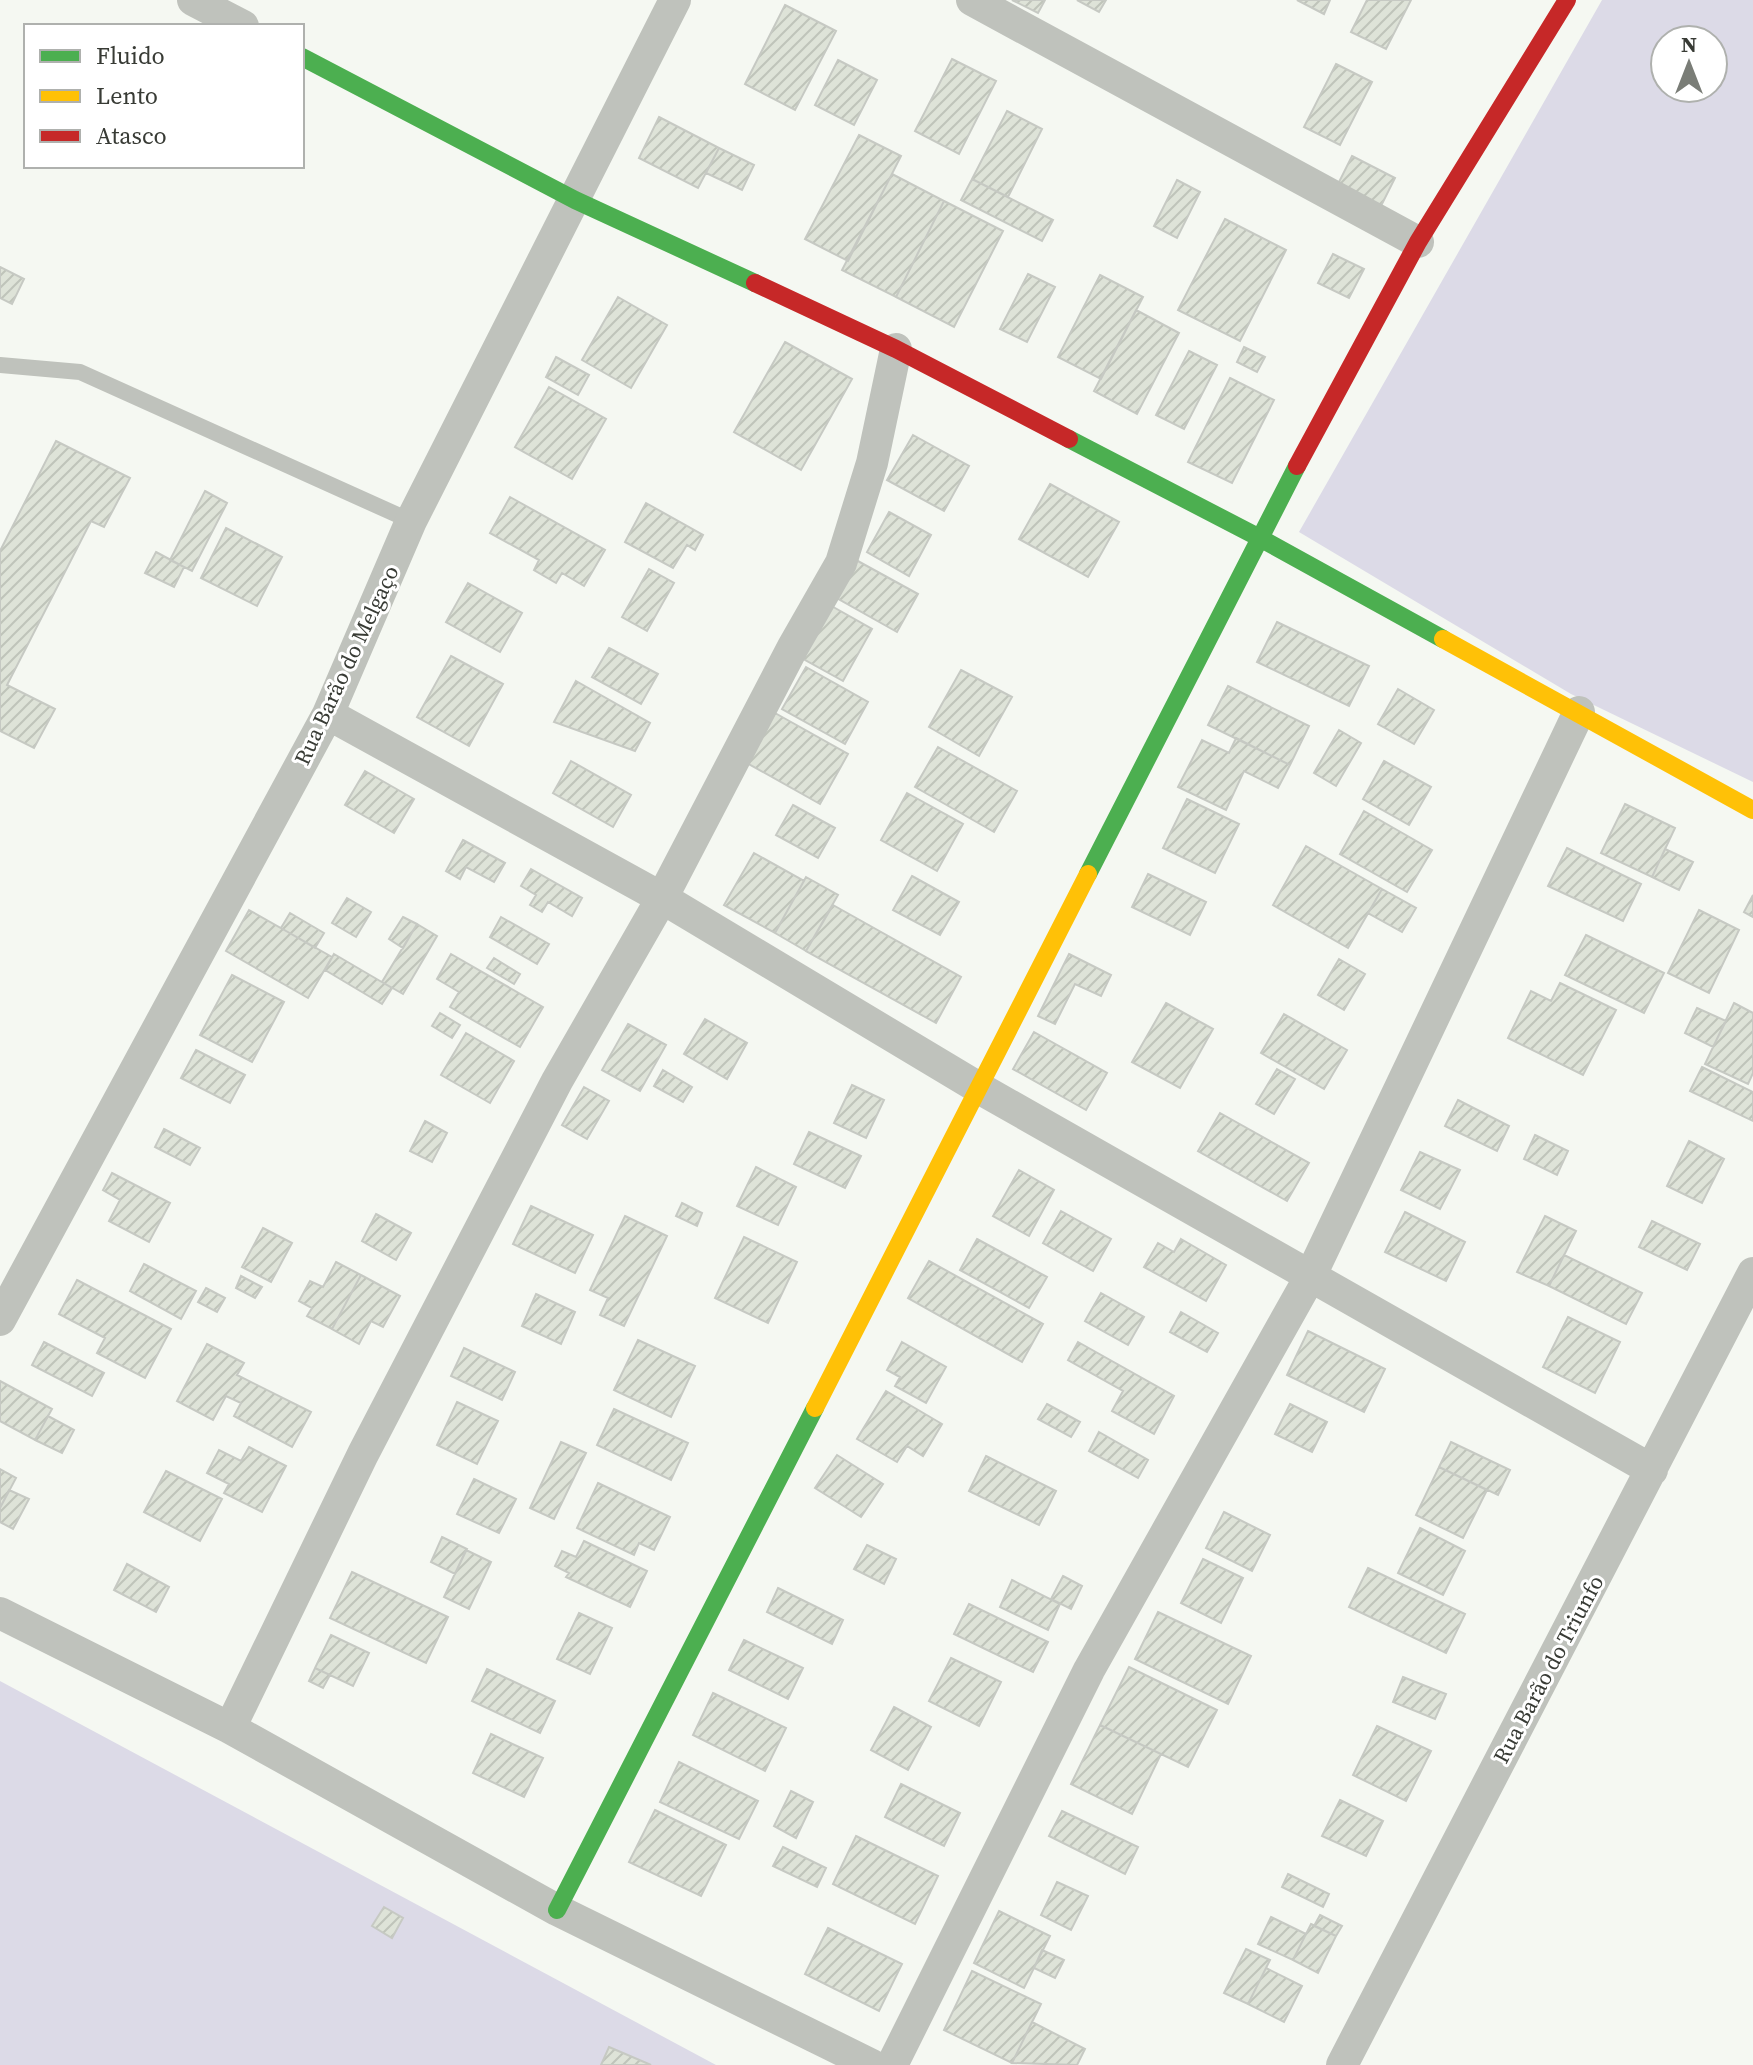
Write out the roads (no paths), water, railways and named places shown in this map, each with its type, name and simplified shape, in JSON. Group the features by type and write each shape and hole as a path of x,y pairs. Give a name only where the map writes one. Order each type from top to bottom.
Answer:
{"street":[{"path":"193,0 239,24"},
{"name":"Rua Barão do Melgaço","path":"0,1320 328,714 411,521 675,0"},
{"path":"972,0 1418,242"},
{"path":"557,1910 1258,537 1418,242 1567,0"},
{"path":"304,58 575,200 896,349 1258,537 1753,810"},
{"path":"230,1728 363,1454 528,1136 662,898 793,647 841,563 872,463 896,349"},
{"path":"892,2065 1089,1670 1311,1275 1579,712"},
{"path":"328,714 662,898 979,1088 1652,1470"},
{"name":"Rua Barão do Triunfo","path":"1342,2065 1753,1273"},
{"path":"0,1613 230,1728 557,1910 872,2065"}],"lane":[{"path":"0,365 80,372 411,521"}]}
